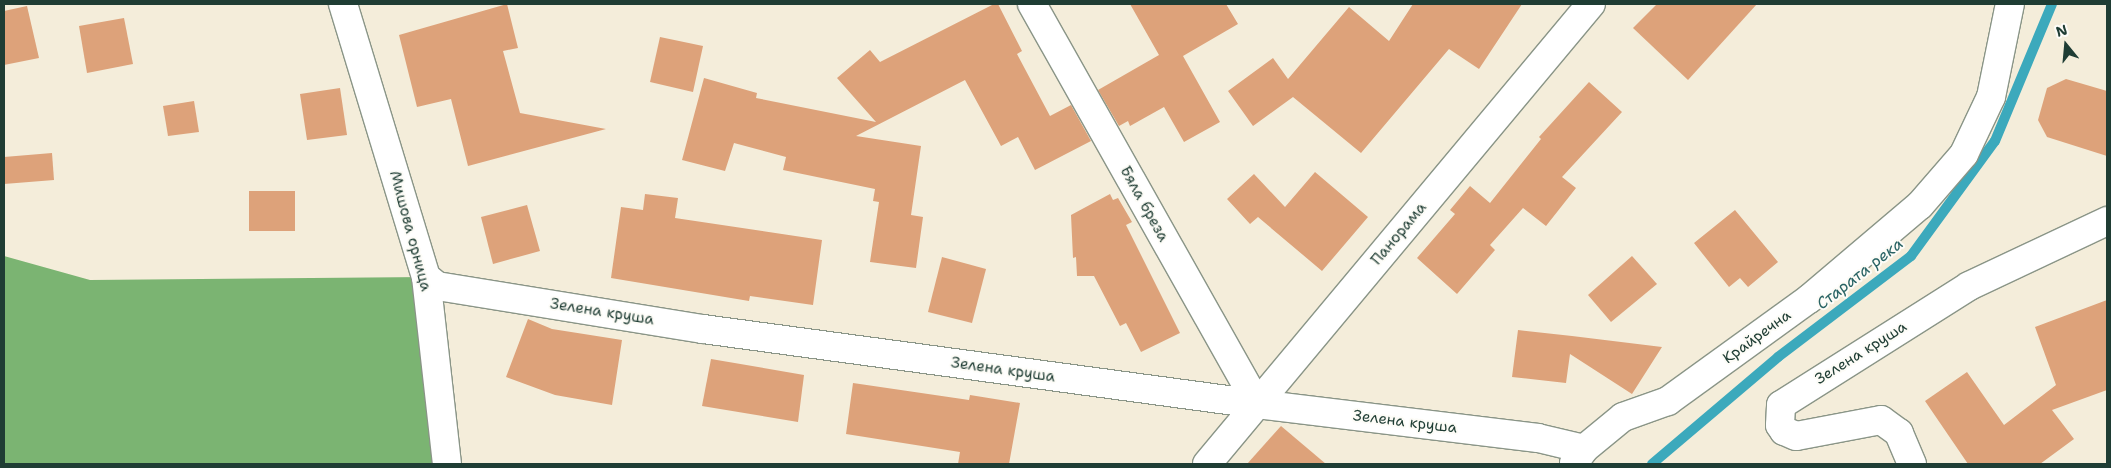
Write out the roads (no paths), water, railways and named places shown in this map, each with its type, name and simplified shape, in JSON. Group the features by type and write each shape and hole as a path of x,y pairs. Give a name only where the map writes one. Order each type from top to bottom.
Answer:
{"street":[{"name":"Мишова орница","path":"342,4 426,277 447,464"},
{"name":"Бяла бреза","path":"1032,4 1257,404"},
{"name":"Панорама","path":"1207,464 1592,4"},
{"name":"Крайречна","path":"1579,456 1623,416 1668,401 1809,299 1920,205 1964,154 1991,97 2010,4"},
{"name":"Зелена круша","path":"1912,464 1899,433 1881,420 1796,436 1784,431 1780,425 1781,405 1968,286 2107,221"},
{"name":"Зелена круша","path":"426,277 437,286 703,329 1257,404 1538,438 1579,456"}],"waterway":[{"name":"Старата река","path":"1652,464 1778,357 1911,256 1995,141 2052,4"}]}
